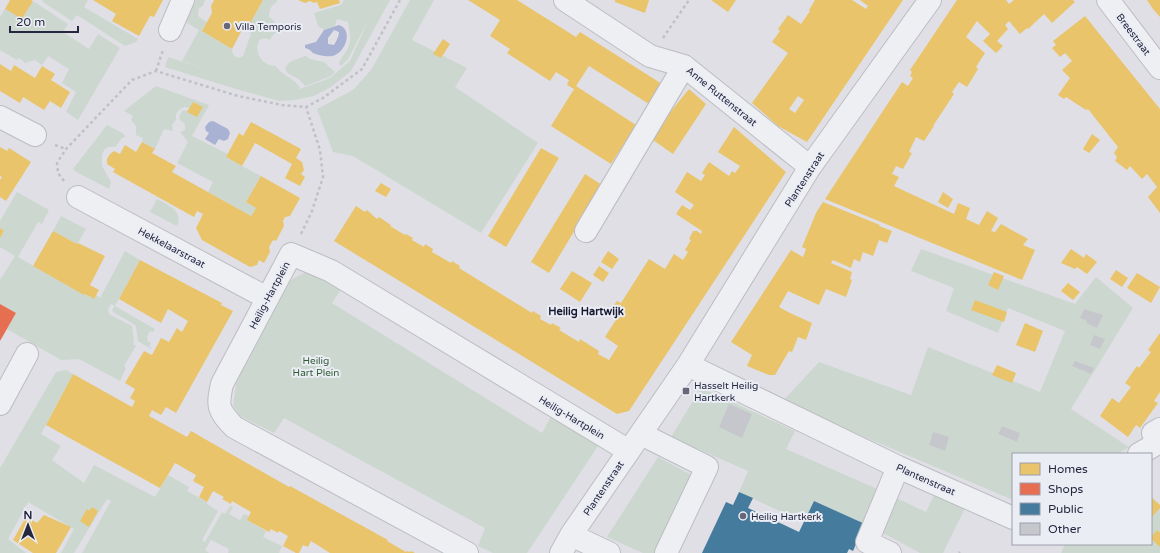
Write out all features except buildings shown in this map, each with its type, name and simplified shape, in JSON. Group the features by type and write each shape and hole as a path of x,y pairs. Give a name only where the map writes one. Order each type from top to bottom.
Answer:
{"street":[{"path":"170,30 183,0"},
{"name":"Anne Ruttenstraat","path":"566,0 650,56 684,66 810,167"},
{"name":"Plantenstraat","path":"566,544 688,365 810,167 930,0"},
{"name":"Breestraat","path":"1108,0 1160,68"},
{"path":"586,231 684,66"},
{"path":"0,117 35,135"},
{"name":"Hekkelaarstraat","path":"78,197 267,298"},
{"name":"Heilig-Hartplein","path":"467,553 234,427 222,413 219,400 222,384 291,254 331,271 635,442 707,467 666,553"},
{"path":"0,404 27,354"},
{"name":"Plantenstraat","path":"688,365 898,467 1012,518"},
{"path":"1141,453 1158,443 1153,433 1160,429"},
{"path":"890,553 867,542 898,467"},
{"path":"566,544 609,553"}],"path":[{"path":"78,197 58,173 57,163 66,150 132,80 156,71 238,96 282,105 306,107 323,98 362,69 400,0"},
{"path":"650,56 689,0"},
{"path":"291,254 312,211 323,177 320,150 306,107"}],"green space":[{"path":"42,0 88,0 84,7 138,39 136,42 125,46 77,15 72,21"},
{"path":"196,0 205,0 203,6 199,8 198,16 207,22 202,31 232,49 236,57 241,57 243,56 251,34 247,29 263,0 277,0 269,12 269,17 275,22 276,32 270,40 264,38 260,40 257,49 262,61 276,66 282,73 298,84 300,88 297,90 330,78 350,61 369,19 348,59 341,66 339,64 341,58 348,49 350,42 348,22 337,19 335,26 324,30 318,26 314,13 341,5 344,0 390,0 351,71 331,87 314,96 295,100 279,101 165,67 168,57 217,73 182,61 199,30 184,21"},
{"path":"410,0 434,0 412,40 467,68 455,87 538,143 481,233 353,156 333,152 317,109 353,90 371,70"},
{"path":"33,1 68,24 63,32 89,49 98,34 120,48 78,120 66,112 76,92 62,83 69,69 48,56 42,65 35,60 25,63 19,58 17,60 0,50 0,17 5,9 22,19"},
{"path":"304,56 324,62 335,72 329,77 305,86 299,80 290,75 286,70 287,66 291,62"},
{"path":"156,86 209,105 192,136 228,154 227,158 261,176 246,202 256,208 251,216 208,192 213,182 177,163 188,142 180,132 185,130 185,127 179,117 182,111 188,110 187,112 197,117 202,107 193,102 190,108 183,107 180,109 176,115 176,120 172,125 173,131 164,129 155,149 142,142 143,138 136,135 136,126 131,120 133,116 124,111"},
{"path":"107,125 124,134 125,137 122,138 115,147 108,147 104,150 102,155 102,166 111,182 109,189 73,169"},
{"path":"17,192 49,210 42,224 38,222 18,257 84,295 85,294 94,299 96,295 100,298 125,251 140,260 115,306 111,304 108,310 109,314 132,326 133,344 136,346 124,366 126,368 120,381 79,359 61,360 7,329 16,313 0,304 0,280 15,256 0,247 0,238 4,231 0,228 0,221"},
{"path":"157,199 170,206 177,212 179,221 177,226 150,212"},
{"path":"61,216 86,229 77,244 53,231"},
{"path":"921,249 1075,304 1096,277 1133,308 1071,409 1129,447 1119,453 1012,453 1012,500 782,402 819,362 911,395 928,347 1040,392 1065,331 1008,308 998,333 946,311 954,288 911,271"},
{"name":"Heilig Hart Plein","path":"306,272 344,285 332,303 542,433 552,415 582,432 598,446 527,553 493,553 478,546 485,528 284,418 274,433 240,416 233,406 237,377 291,280"},
{"path":"115,306 155,329 153,332 150,331 147,337 147,341 151,343 149,346 152,348 151,349 138,341 135,325 113,312 112,310"},
{"path":"66,370 73,374 41,434 61,446 52,460 84,483 94,465 155,497 168,475 189,487 187,491 207,502 207,504 218,511 202,540 205,542 222,512 225,514 230,506 233,507 229,514 240,520 244,514 249,516 247,520 266,531 263,537 282,546 279,553 228,553 229,549 211,540 205,550 209,553 82,553 111,501 107,499 74,553 61,553 74,529 28,502 8,539 26,553 0,553 0,468 56,372"},
{"path":"701,388 795,431 786,449 882,491 865,524 814,501 803,522 739,492 748,471 671,437"},
{"path":"658,457 695,477 661,553 643,553 607,537"},
{"path":"890,495 926,512 934,495 965,508 943,553 920,553 876,529"},
{"path":"1160,508 1160,553 1061,553 1065,545 1152,545 1152,517"}],"water":[{"path":"339,25 344,28 347,36 346,42 341,51 337,54 332,56 322,56 305,48 305,45 316,42 324,30","holes":["334,30 339,32 334,45 328,44 328,38"]},
{"path":"213,121 228,129 230,133 228,139 224,141 219,139 215,145 205,139 209,133 206,131 205,127 209,122"}],"place":[{"name":"Villa Temporis","path":"227,26"},
{"name":"Hasselt Heilig Hartkerk","path":"686,391"},
{"name":"Heilig Hartkerk","path":"743,516"}],"district":[{"name":"Heilig Hartwijk","path":"586,311"}]}
